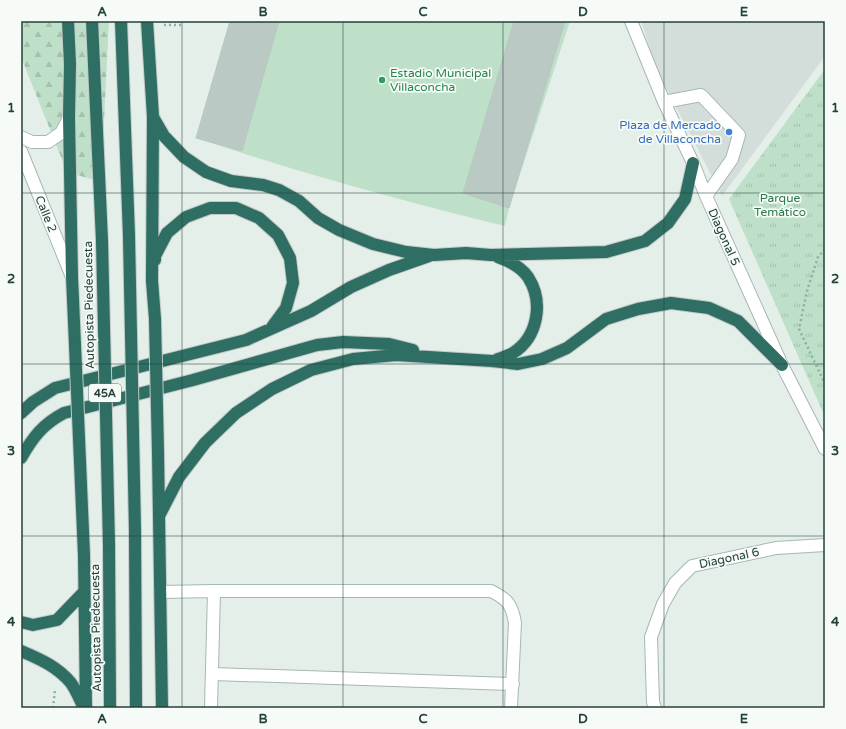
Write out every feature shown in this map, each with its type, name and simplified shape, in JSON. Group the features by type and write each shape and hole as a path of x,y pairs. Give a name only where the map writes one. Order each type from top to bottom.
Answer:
{"highway":[{"path":"68,21 70,64 69,118 72,277 84,555 83,593 85,708"},
{"name":"Autopista Piedecuesta","path":"92,21 102,241 109,545 110,708"},
{"name":"45A","path":"121,21 129,236 135,531 136,708"},
{"path":"148,21 153,117 152,281 155,319 162,708"},
{"path":"153,117 164,136 184,157 206,172 231,181 263,185 279,190 298,201 318,218 339,230 373,244 406,252 434,255 466,253 491,255 606,252 646,241 668,223 685,199 693,163"},
{"path":"152,281 155,256 167,233 186,217 210,208 236,208 259,218 269,226 278,235 290,258 292,283 286,308 271,328"},
{"path":"21,413 32,402 55,388 246,340 311,311 351,287 389,270 434,255"},
{"path":"491,255 512,262 528,277 536,297 537,311 537,318 528,339 513,353 492,361"},
{"path":"159,516 179,477 205,443 236,413 272,389 311,370 353,359 396,354 518,364 542,359 567,348 606,319 638,309 671,303 708,308 738,320 782,366"},
{"path":"21,458 32,440 42,428 64,412 193,380 317,345 343,342 389,344 439,357"},
{"path":"21,622 32,625 57,620 83,593"},
{"path":"21,651 40,659 57,669 71,684 85,708"}],"street":[{"name":"Diagonal 5","path":"632,21 664,102 693,163 706,196 782,366 825,449"},
{"path":"664,102 701,95 739,135 732,159 706,196"},
{"path":"21,137 32,142 48,142 61,133 69,118"},
{"name":"Calle 2","path":"21,151 72,277"},
{"name":"Diagonal 6","path":"655,708 653,702 651,637 663,604 675,583 692,566 776,548 825,545"},
{"path":"211,708 214,591"},
{"path":"160,592 491,591 509,603 515,622 511,708"},
{"path":"213,674 513,684"}],"path":[{"path":"160,26 181,25 181,21"},
{"path":"825,249 818,257 809,284 799,329 825,384"}],"shaded area":[{"name":"Plaza de Mercado de Villaconcha","path":"641,21 825,21 825,56 722,196 656,68"}],"green space":[{"path":"21,21 109,21 101,182 67,172 21,57"},
{"name":"Estadio Municipal Villaconcha","path":"230,21 570,21 509,208 505,226 350,185 273,163 196,138"},
{"name":"Parque Temático","path":"825,69 825,417 729,199"}],"building":[{"path":"230,21 279,21 242,151 196,138"},
{"path":"514,21 565,21 509,208 463,193"}],"place":[{"name":"Estadio Municipal Villaconcha","path":"382,80"},
{"name":"Plaza de Mercado de Villaconcha","path":"729,132"}]}
